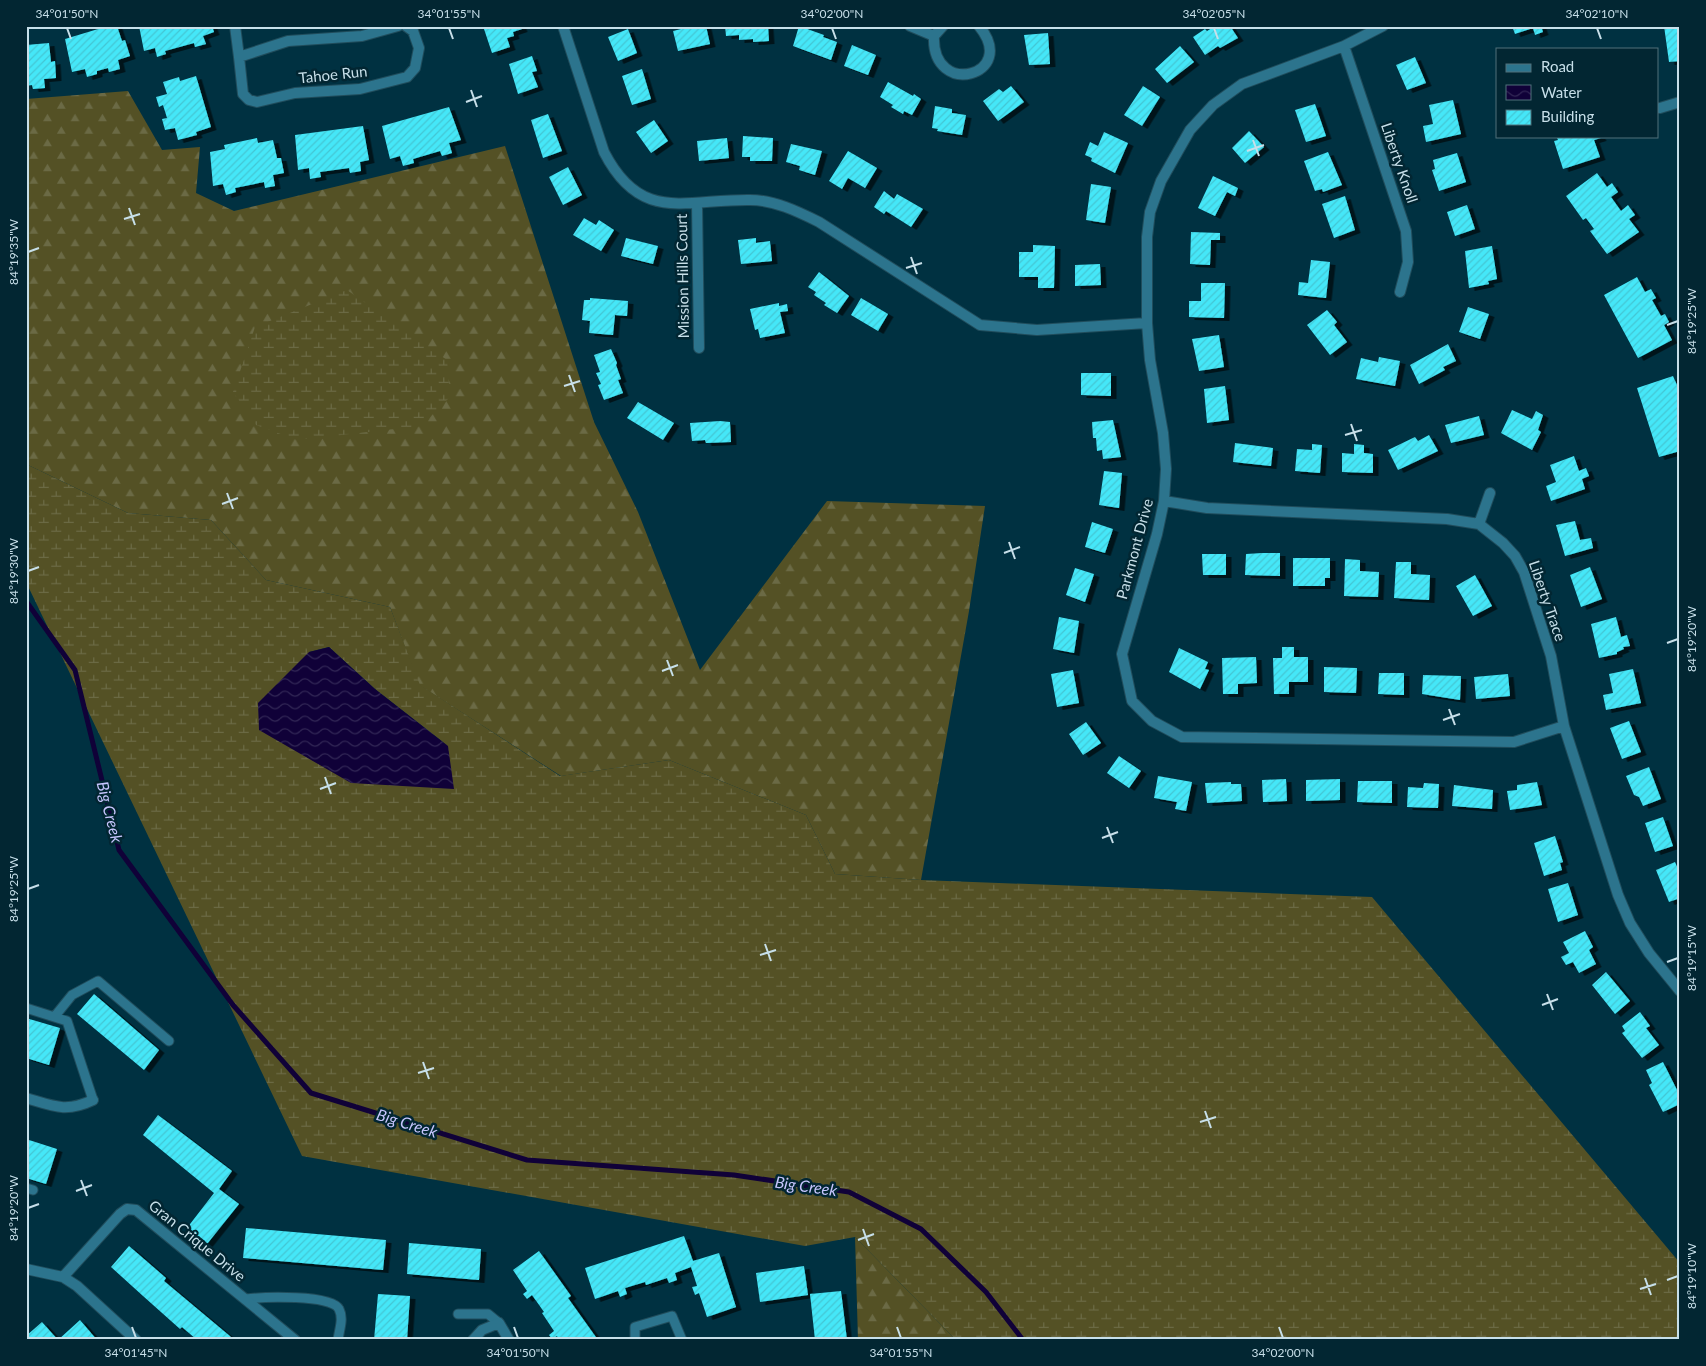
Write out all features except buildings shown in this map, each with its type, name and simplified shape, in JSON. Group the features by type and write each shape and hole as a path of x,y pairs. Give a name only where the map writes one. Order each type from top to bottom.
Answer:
{"street":[{"name":"Tahoe Run","path":"235,26 243,94 249,100 257,102 295,93 360,89 407,76 415,68 419,48 413,31 406,26"},
{"path":"239,57 288,41 362,36 398,26"},
{"path":"563,26 604,152 614,171 630,188 650,199 674,204 751,200 776,204 798,211 980,325 1036,330 1147,323"},
{"path":"910,26 934,36"},
{"path":"943,26 934,36 933,49 938,61 953,72 971,75 983,69 990,54 988,38 978,26"},
{"name":"Parkmont Drive","path":"1383,26 1344,46 1242,84 1212,105 1190,130 1161,181 1150,212 1147,237 1147,323 1150,360 1163,432 1166,469 1164,501 1122,654 1132,700 1152,721 1182,737 1514,742 1564,726"},
{"name":"Liberty Knoll","path":"1344,46 1406,231 1408,262 1400,292"},
{"path":"1660,108 1680,102"},
{"name":"Mission Hills Court","path":"697,203 699,348"},
{"path":"1479,524 1490,493"},
{"name":"Liberty Trace","path":"1164,501 1207,508 1447,519 1479,524 1503,543 1515,556 1524,572 1551,656 1564,726 1618,895 1630,923 1649,953 1680,991"},
{"path":"26,1098 60,1108 78,1107 93,1100"},
{"name":"Gran Crique Drive","path":"63,1277 120,1214 127,1209 136,1210 295,1340"},
{"path":"26,1269 63,1277 77,1286 136,1340"},
{"path":"473,1340 482,1330 499,1323 509,1340"}],"lane":[{"path":"55,1016 72,995 98,981 168,1041"},
{"path":"26,1008 67,1021 93,1100"},
{"path":"246,1299 264,1296 330,1301 339,1308 342,1319 338,1340"},
{"path":"458,1314 488,1314 499,1323"},
{"path":"635,1340 635,1327 672,1316 682,1340"}],"green space":[{"path":"128,91 162,150 200,147 196,193 234,211 505,146 594,422 638,512 700,670 827,501 985,506 969,611 921,880 835,874 806,815 669,760 561,776 419,685 390,607 266,580 211,520 128,513 26,464 26,99"},
{"path":"347,290 447,360 450,397 421,426 297,440 256,425 233,392 255,327"},
{"path":"26,464 128,513 211,520 266,580 390,607 420,685 560,776 669,760 806,815 835,874 921,880 1372,897 1680,1263 1680,1340 956,1340 855,1237 805,1246 302,1156 26,582","holes":["329,647 375,689 448,746 309,652"]},
{"path":"855,1237 956,1340 858,1340"}],"water":[{"path":"329,647 375,689 448,746 454,789 351,783 259,730 258,703 309,652"}],"waterway":[{"name":"Big Creek","path":"26,601 75,670 119,850 233,1005 311,1093 527,1160 734,1175 849,1192 921,1229 986,1292 1023,1340"}]}
